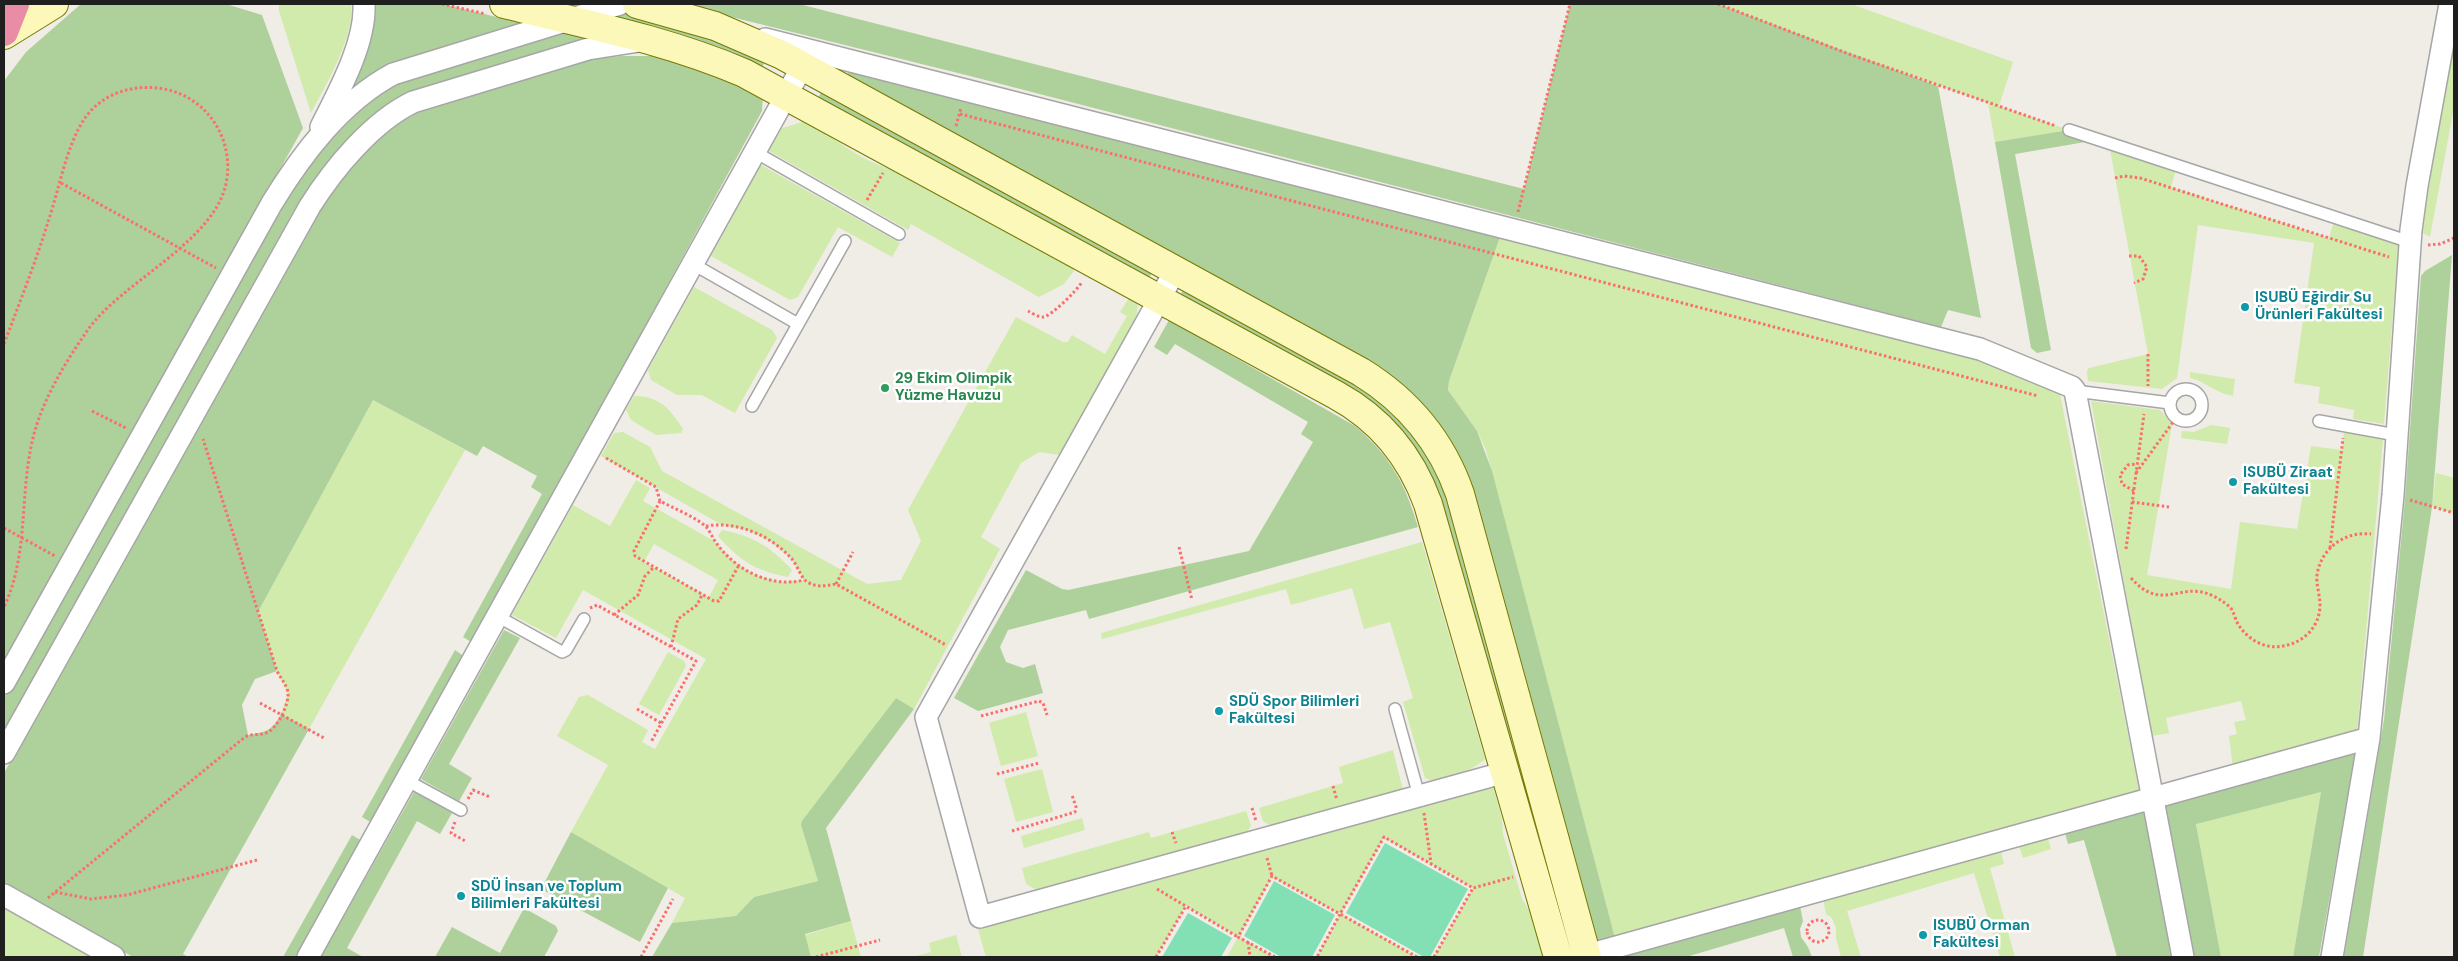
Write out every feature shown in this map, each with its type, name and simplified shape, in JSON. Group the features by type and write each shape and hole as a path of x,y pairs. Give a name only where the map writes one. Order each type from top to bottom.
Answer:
{"highway":[{"path":"4,34 15,4"}],"street":[{"path":"4,34 54,4"},
{"path":"311,147 353,55 362,25 364,4"},
{"path":"504,4 649,40 722,64 786,95 1344,400 1369,416 1396,444 1417,477 1428,504 1558,957"},
{"path":"4,682 272,203 297,164 311,147 352,104 374,85 393,74 620,4"},
{"path":"637,4 715,26 758,44 812,60 1513,229 1980,349 2067,385 2075,390 2183,957"},
{"path":"2332,957 2369,738 2392,495 2410,242 2417,186 2450,4"},
{"path":"4,753 310,206 336,169 388,116 420,99 588,49 649,40"},
{"path":"308,957 786,95 812,60"},
{"path":"812,60 1175,271 1371,378 1406,407 1435,442 1451,473 1463,504 1584,957 2369,738"},
{"path":"1175,271 926,717 980,917 1421,801 1506,772"},
{"path":"4,895 114,957"}],"lane":[{"path":"2068,130 2410,242"},
{"path":"755,152 900,234"},
{"path":"752,406 845,241"},
{"path":"693,264 798,324"},
{"path":"2184,389 2194,390 2201,398 2203,408 2197,418 2187,421 2176,418 2172,414 2170,403 2174,394 2184,389"},
{"path":"2075,390 2170,403"},
{"path":"2319,421 2396,434"},
{"path":"497,616 562,652 584,619"},
{"path":"1395,709 1421,801"},
{"path":"406,780 461,810"}],"path":[{"path":"1513,229 1570,4"},
{"path":"1718,4 1849,54 2068,130"},
{"path":"4,344 41,244 73,141 86,117 106,98 132,88 159,87 186,95 206,110 220,130 227,154 227,179 219,203 204,223 180,248 108,306 92,323 52,388 35,428 30,449 20,559 4,607"},
{"path":"960,114 2047,398"},
{"path":"2115,178 2124,176 2140,178 2397,259"},
{"path":"61,183 223,272"},
{"path":"2410,242 2440,244 2454,238"},
{"path":"2129,256 2139,256 2147,267 2146,276 2134,283"},
{"path":"1028,310 1039,316 1046,316 1077,290 1093,264"},
{"path":"2125,556 2149,377 2148,354"},
{"path":"92,410 133,432"},
{"path":"2136,473 2176,418"},
{"path":"2330,548 2345,425"},
{"path":"47,898 245,737 263,734 272,729 288,699 286,687 277,671 201,435"},
{"path":"601,456 656,487 660,501 634,552 635,556 714,601 719,601 739,565"},
{"path":"2134,491 2122,484 2120,475 2128,465 2137,464"},
{"path":"2392,495 2454,513"},
{"path":"660,501 706,526 722,551 753,574 780,582 804,580 819,587 836,584 962,654"},
{"path":"2132,502 2169,507"},
{"path":"706,526 735,526 770,540 792,559 804,580"},
{"path":"4,528 62,560"},
{"path":"2129,576 2138,587 2151,594 2165,596 2195,591 2221,599 2231,608 2238,625 2250,638 2264,645 2278,647 2298,641 2313,628 2320,605 2317,576 2324,556 2330,548 2345,537 2364,533 2375,534"},
{"path":"1179,547 1192,600"},
{"path":"836,584 853,552"},
{"path":"614,615 638,595 645,576 654,567"},
{"path":"671,647 678,619 697,605 702,594"},
{"path":"584,619 594,605 696,661 651,742"},
{"path":"981,716 1039,701 1043,704 1047,716"},
{"path":"260,703 324,738"},
{"path":"637,710 661,723"},
{"path":"997,774 1038,763"},
{"path":"1012,831 1075,812 1076,807 1072,795"},
{"path":"1421,801 1431,864"},
{"path":"1316,957 1384,838 1474,888 1515,877"},
{"path":"1238,937 1272,876 1265,849"},
{"path":"55,892 91,899 128,895 257,860"},
{"path":"1513,868 1517,883"},
{"path":"1272,876 1417,957"},
{"path":"1154,887 1275,957"},
{"path":"1434,957 1474,888"},
{"path":"641,957 673,899"},
{"path":"1156,957 1186,906"},
{"path":"1816,919 1824,921 1829,927 1828,937 1819,943 1811,940 1807,933 1808,926 1816,919"},
{"path":"816,957 880,940"},
{"path":"1248,942 1250,957"}],"green space":[{"path":"81,4 226,4 262,15 303,128 4,663 4,81 26,52"},
{"path":"279,4 351,4 349,31 344,45 311,113 279,11"},
{"path":"376,4 442,4 522,23 391,64 367,78 346,97 370,40"},
{"path":"679,4 799,4 1524,189 1570,4 1718,4 1938,86 1981,318 1948,310 1941,327 970,76"},
{"path":"1718,4 1851,4 2013,62 1999,106 2069,130 1995,142 1988,103 1849,54"},
{"path":"630,12 702,32 765,62 761,69 613,18"},
{"path":"559,31 589,39 373,120 4,732 4,698 291,189 302,174 338,132 365,107 395,84"},
{"path":"2454,43 2454,107 2430,237 2421,232"},
{"path":"621,56 657,56 696,66 763,95 762,111 473,643 463,637 542,494 531,487 537,476 483,446 477,456 373,400 258,612 277,671 255,679 242,705 248,735 268,730 275,724 281,714 309,729 183,954 188,957 133,957 4,885 4,773 325,200 341,178 389,129 417,113 587,60"},
{"path":"849,70 1500,237 1449,381 1448,390 1477,431 1492,471 1615,938 1593,944 1432,421 847,76"},
{"path":"823,89 1154,268 1147,282 816,102"},
{"path":"809,120 842,145 859,155 887,168 905,173 1076,268 1064,284 1039,297 911,224 908,230 769,151 782,128"},
{"path":"2069,130 2097,140 2015,154 2051,350 2037,353 2031,348 1995,142"},
{"path":"2109,144 2177,166 2171,187 2329,238 2335,218 2399,238 2384,424 2353,419 2354,410 2318,403 2320,387 2294,383 2314,243 2198,225 2177,378 2162,389 2088,381 2087,371 2089,368 2148,354"},
{"path":"761,165 900,243 892,257 838,227 798,297 790,300 711,256"},
{"path":"1500,237 1972,358 2060,394 2140,794 1615,938 1486,450 1477,431 1448,390 1449,381"},
{"path":"2452,255 2432,507 2363,957 2344,957 2384,720 2405,499 2421,276 2425,271"},
{"path":"694,287 772,330 777,338 735,413 702,395 677,395 651,380 648,370"},
{"path":"1184,288 1388,402 1439,467 1567,927 1558,930 1423,468 1179,298"},
{"path":"1129,298 1138,303 1136,320 1060,455 1039,452 1021,463 981,537 1000,549 914,709 896,698 801,825 818,881 754,897 736,916 672,923 685,898 571,832 608,765 557,736 579,697 588,695 648,730 642,742 655,749 706,659 583,590 556,638 512,615 573,505 610,526 636,480 650,488 643,501 714,541 731,559 753,574 780,582 804,580 792,559 770,541 747,530 722,525 601,456 614,433 623,432 650,447 662,471 867,584 901,580 921,541 908,510 1016,317 1063,342 1068,342 1072,335 1105,354 1127,316 1120,312","holes":["654,544 718,580 709,597 644,562"]},
{"path":"1169,320 1355,426 1378,448 1395,471 1408,497 1418,527 1089,619 1086,610 1008,630 1000,647 1006,662 1023,668 1035,664 1043,693 978,711 954,698 1026,570 1062,589 1068,590 1249,551 1313,442 1301,434 1308,422 1175,344 1167,355 1154,347"},
{"path":"2190,372 2235,379 2233,396 2190,378"},
{"path":"634,396 651,398 658,401 674,415 683,429 681,433 656,435 631,420 626,410"},
{"path":"373,400 465,450 309,729 281,714 288,694 277,671 258,612"},
{"path":"2091,401 2160,410 2172,424 2147,575 2231,589 2240,522 2297,529 2311,446 2342,450 2344,432 2383,440 2357,734 2233,768 2229,736 2237,734 2234,722 2246,720 2241,701 2166,718 2169,733 2152,736"},
{"path":"2211,425 2230,428 2227,444 2181,438 2182,431 2194,432"},
{"path":"2436,473 2454,478 2454,513 2432,507"},
{"path":"722,530 752,539 769,549 792,570 788,577 767,572 749,564 718,536"},
{"path":"1422,542 1485,759 1457,776 1440,780 1425,778 1403,702 1413,698 1390,622 1364,629 1352,588 1291,605 1286,589 1102,639 1101,633"},
{"path":"504,630 520,638 449,764 472,778 459,801 421,779"},
{"path":"455,650 465,657 372,823 362,817"},
{"path":"668,652 684,661 686,666 659,715 639,704"},
{"path":"896,698 914,709 826,828 851,921 805,934 811,957 652,957 672,923 736,916 754,897 818,881 801,825 802,821"},
{"path":"1026,712 1038,756 1001,766 989,723"},
{"path":"2356,749 2319,957 2293,957 2321,792 2196,824 2221,957 2194,957 2164,803"},
{"path":"1393,750 1403,790 1271,826 1263,821 1259,808 1343,783 1339,767"},
{"path":"1042,769 1053,812 1016,822 1004,779"},
{"path":"1493,786 1502,819 1503,834 1522,899 1530,912 1543,957 1434,957 1473,888 1384,838 1341,914 1417,957 1317,957 1340,914 1272,877 1239,937 1275,957 1227,957 1238,937 1186,906 1156,957 986,957 978,929"},
{"path":"414,792 452,813 440,834 417,821 347,948 363,957 321,957"},
{"path":"2321,792 2293,957 2221,957 2196,823"},
{"path":"2140,808 2147,813 2174,957 2117,957 2084,840 2068,844 2064,829"},
{"path":"1246,811 1251,826 1247,832 1039,891 1026,884 1022,868 1149,832 1151,838"},
{"path":"1082,818 1085,830 1024,848 1021,836"},
{"path":"571,832 668,888 640,942 541,889"},
{"path":"352,835 362,841 295,957 283,957"},
{"path":"2047,835 2051,849 2023,858 2018,843"},
{"path":"1385,843 1468,889 1430,957 1424,957 1346,913"},
{"path":"2000,848 2004,864 1990,868 2015,957 2000,957 1974,873 1847,911 1861,957 1841,957 1836,938 1836,928 1832,918 1826,914 1823,898"},
{"path":"1274,881 1335,915 1312,957 1281,957 1244,936"},
{"path":"4,906 95,957 4,957"},
{"path":"1800,906 1803,921 1800,929 1801,937 1812,957 1793,957 1784,928 1686,957 1615,957"},
{"path":"524,908 556,926 558,931 544,957 435,957 452,927 500,953"},
{"path":"1188,913 1232,938 1221,957 1162,957"},
{"path":"851,921 861,957 811,957 805,935"},
{"path":"956,935 962,957 912,957 931,952 929,943"}],"place":[{"name":"ISUBÜ Eğirdir Su Ürünleri Fakültesi","path":"2245,307"},
{"name":"29 Ekim Olimpik Yüzme Havuzu","path":"885,388"},
{"name":"ISUBÜ Ziraat Fakültesi","path":"2233,482"},
{"name":"SDÜ Spor Bilimleri Fakültesi","path":"1219,711"},
{"name":"SDÜ İnsan ve Toplum Bilimleri Fakültesi","path":"461,896"},
{"name":"ISUBÜ Orman Fakültesi","path":"1923,935"}]}
